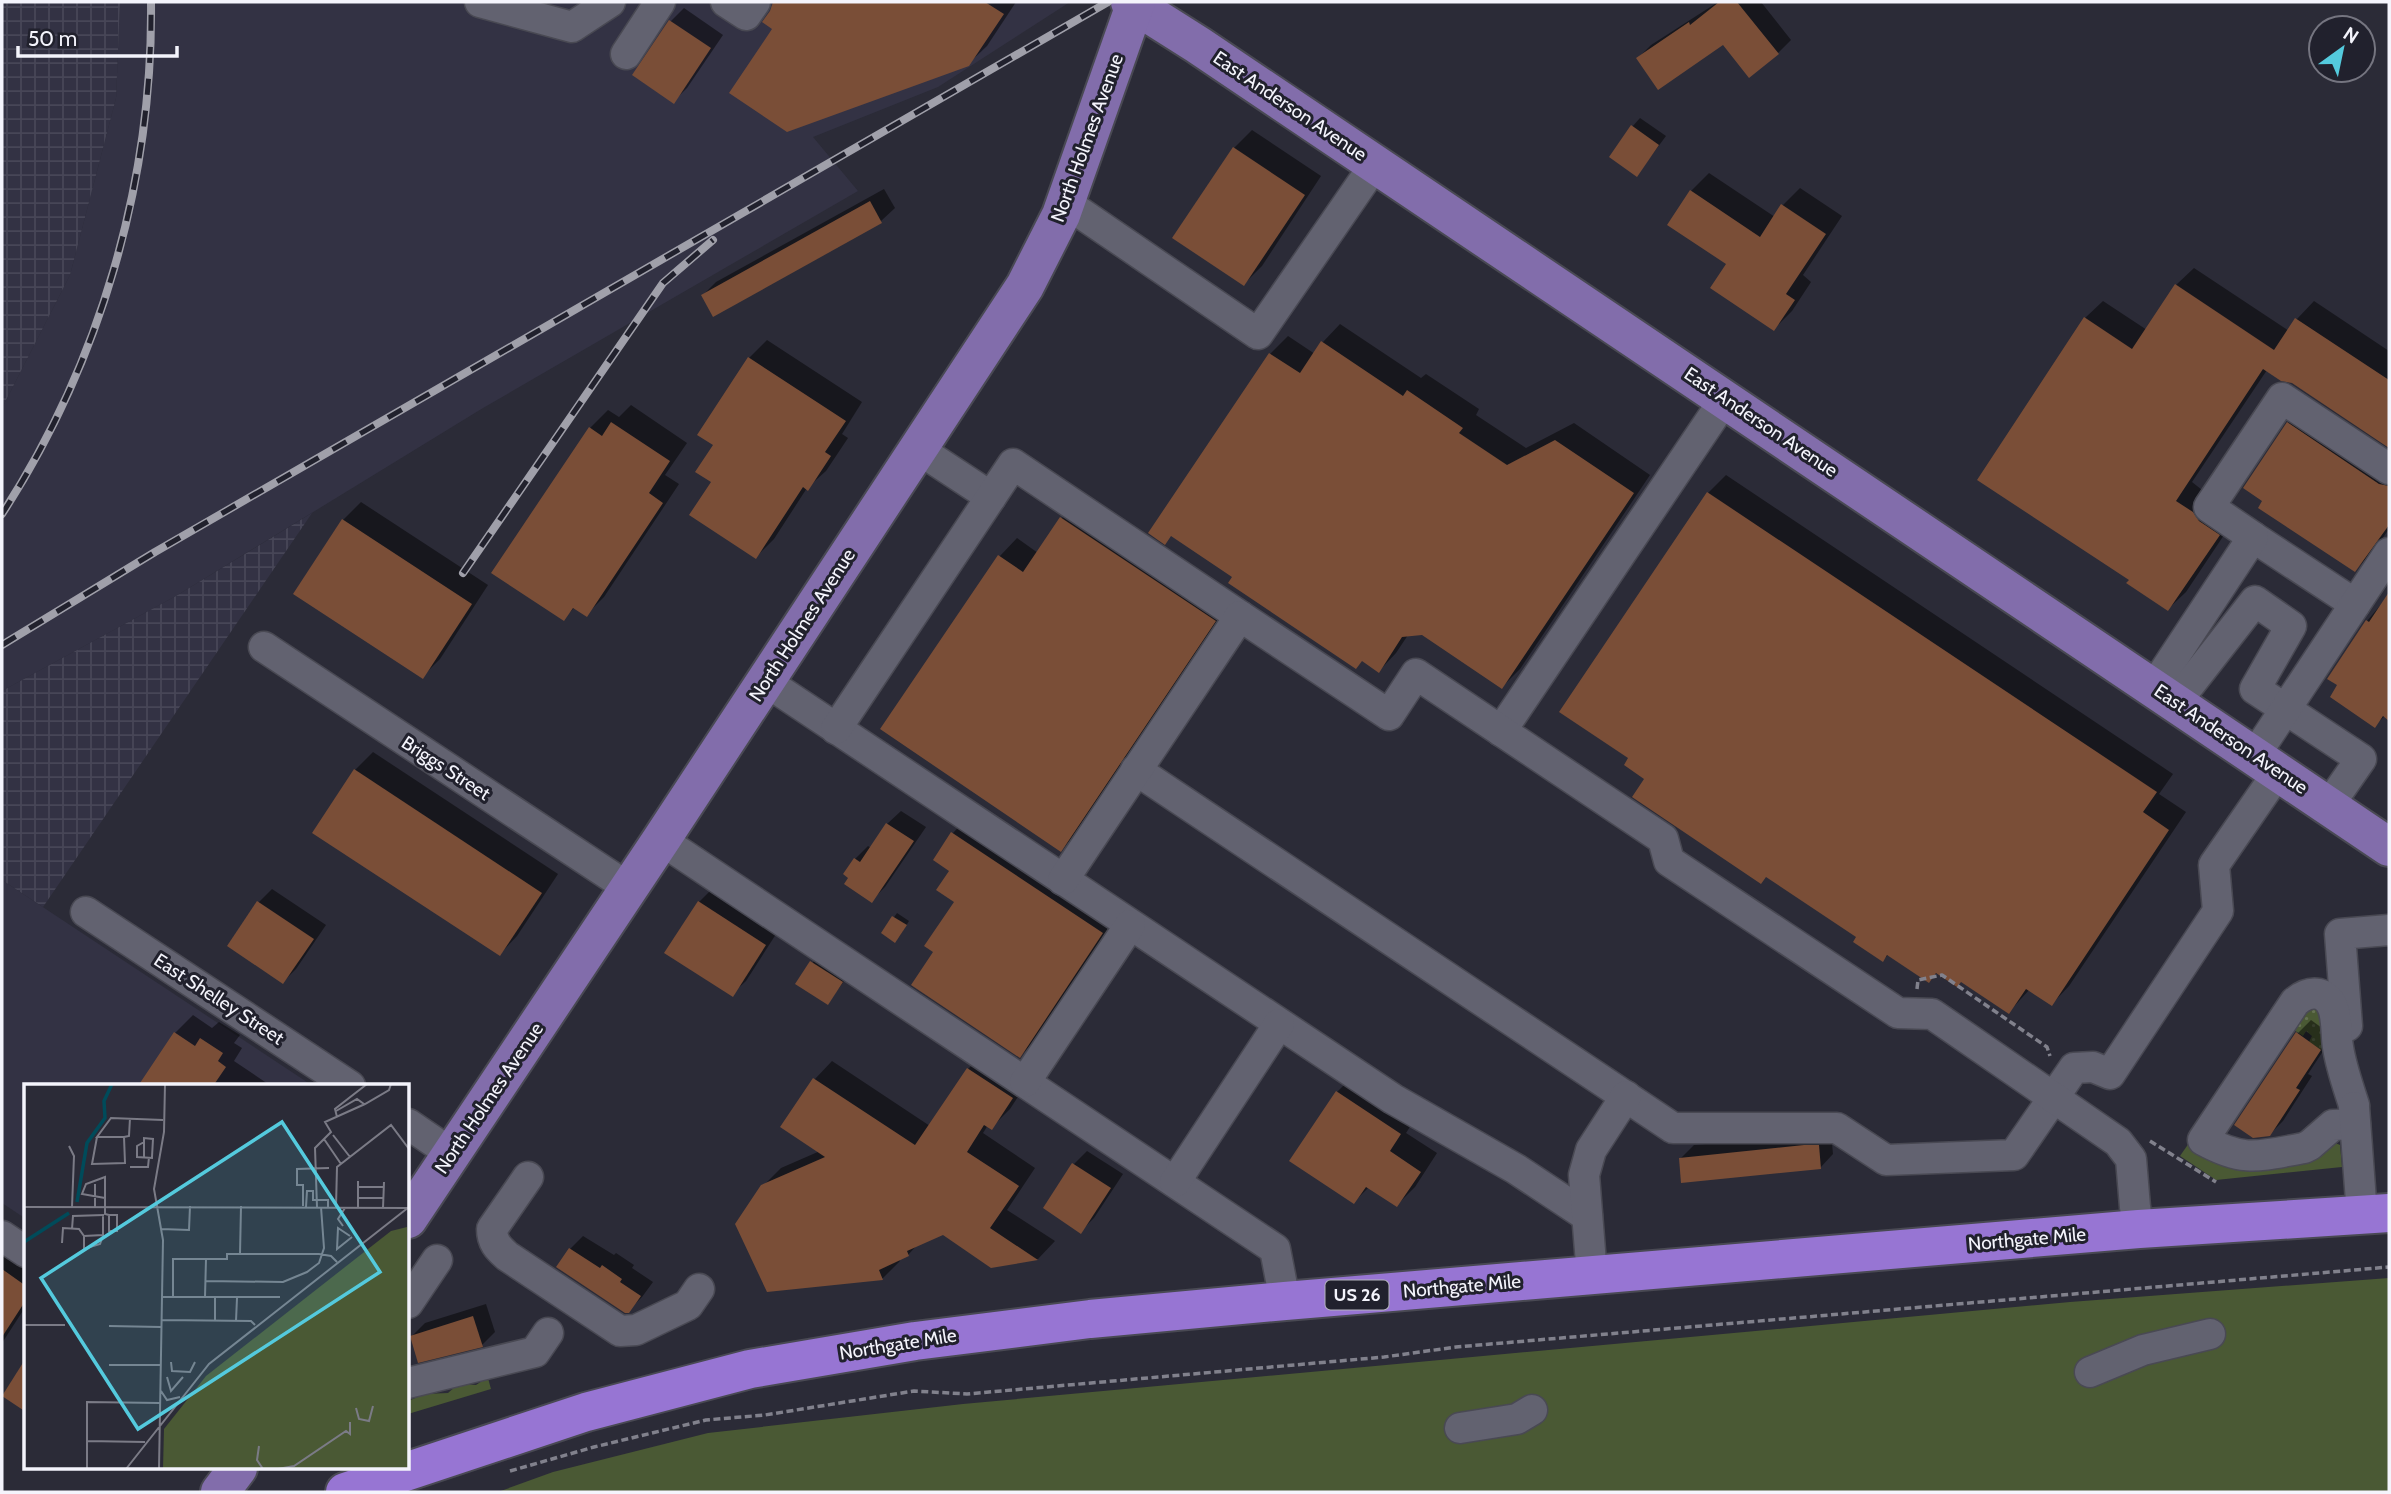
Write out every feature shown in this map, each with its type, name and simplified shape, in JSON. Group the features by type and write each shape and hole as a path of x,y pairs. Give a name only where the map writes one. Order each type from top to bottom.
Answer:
{"highway":[{"name":"Northgate Mile","path":"420,1460 586,1412 785,1362 1025,1326 1285,1301 2139,1229 2376,1214"},
{"name":"Northgate Mile","path":"345,1492 397,1470"}],"main road":[{"name":"East Anderson Avenue","path":"1134,3 2329,805 2387,839"},
{"name":"North Holmes Avenue","path":"410,1216 1025,286 1066,203 1134,3"},
{"path":"220,1492 236,1470"}],"street":[{"path":"480,2 572,27 610,2"},
{"path":"626,54 660,2"},
{"path":"726,2 746,15 755,2"},
{"path":"1066,203 1258,334 1376,163"},
{"path":"2355,604 2209,507 2282,398 2389,469"},
{"path":"1501,731 1725,399"},
{"path":"918,449 991,497"},
{"path":"836,729 1013,464 1389,715 1416,674 1663,839 1669,862 1899,1013 1932,1014 2054,1096 2118,1142 2131,1159 2139,1229"},
{"path":"2165,695 2253,537"},
{"path":"1136,770 1673,1128 1837,1128 1886,1160 2014,1155 2074,1068 2092,1067 2110,1074 2218,911 2214,865 2267,763 2284,709 2389,553"},
{"path":"2165,695 2255,601 2291,626 2255,689 2361,759 2329,805"},
{"path":"1063,880 1240,616"},
{"name":"Briggs Street","path":"264,647 629,888"},
{"path":"765,681 1393,1100 1516,1169 1587,1216"},
{"path":"661,840 1275,1249 1285,1301"},
{"name":"East Shelley Street","path":"86,912 347,1084"},
{"path":"1025,1082 1130,925"},
{"path":"2354,1115 2340,934 2389,930"},
{"path":"2282,1022 2298,990 2313,976 2323,975 2337,983 2346,1002"},
{"path":"2354,1115 2333,1125 2304,1147 2257,1156 2236,1155 2203,1140 2295,1002 2303,995 2316,993 2324,996 2334,1012 2338,1047 2354,1115 2376,1214"},
{"path":"1175,1182 1279,1024"},
{"path":"1592,1276 1584,1175 1591,1150 1626,1096"},
{"path":"410,1125 452,1154"},
{"path":"528,1177 492,1229 497,1247 620,1331 636,1330 688,1305 699,1289"},
{"path":"2,1236 24,1251"},
{"path":"410,1300 437,1260"},
{"path":"410,1384 535,1352 548,1334"},
{"path":"2090,1372 2143,1350 2210,1334"},
{"path":"1460,1428 1517,1419 1532,1410"}],"path":[{"path":"1917,996 1918,980 1942,975 2048,1047 2053,1064"},
{"path":"511,1471 594,1447 706,1420 765,1415 914,1391 967,1394 1384,1357 1455,1346 2389,1267"}],"shaded area":[{"path":"2,2 120,2 116,98 70,275 2,408"},
{"path":"120,2 1070,2 938,87 813,137 858,191 483,408 176,596 2,691 2,408 70,275 116,98"},
{"path":"312,513 43,907 2,880 2,691 176,596"},
{"path":"2,880 310,1084 24,1084 24,1218 2,1203"}],"green space":[{"path":"2319,1002 2328,1038 2321,1050 2309,1042 2312,1036 2306,1031 2303,1036 2288,1026"},
{"path":"2333,1142 2340,1145 2342,1167 2216,1180 2180,1156 2189,1143"},
{"path":"2389,1278 2389,1492 498,1492 553,1472 708,1433 963,1404 2070,1302"},
{"path":"486,1371 491,1389 410,1413 410,1400 425,1394 448,1393 456,1386 476,1385 482,1381"}],"building":[{"path":"773,2 985,2 1004,14 969,66 787,132 729,93 772,29 762,22"},
{"path":"1719,2 1737,2 1779,54 1749,78 1723,45 1658,90 1636,58 1689,22 1690,25"},
{"path":"669,20 711,48 674,104 632,75"},
{"path":"1631,125 1659,145 1637,177 1609,157"},
{"path":"1233,147 1305,195 1244,286 1172,238"},
{"path":"1690,190 1760,237 1781,204 1826,234 1786,294 1795,300 1774,331 1710,288 1726,264 1667,225"},
{"path":"870,201 882,223 713,317 701,295"},
{"path":"2175,284 2274,350 2295,318 2389,380 2389,448 2292,383 2281,381 2263,369 2176,501 2220,535 2168,611 2126,583 2129,580 1977,480 2084,317 2132,349"},
{"path":"1321,341 1403,396 1407,390 1463,428 1459,433 1507,465 1555,440 1634,493 1502,689 1422,635 1402,637 1379,673 1362,661 1356,669 1228,583 1232,577 1171,536 1165,545 1148,533 1269,353 1300,373"},
{"path":"748,357 846,421 825,452 831,456 808,491 803,487 756,559 689,515 711,482 695,472 713,445 697,435"},
{"path":"611,422 670,461 649,493 663,503 587,617 573,608 564,621 491,573 589,427 602,436"},
{"path":"2287,422 2379,484 2389,486 2389,525 2355,572 2258,508 2262,501 2243,488"},
{"path":"1707,492 2157,792 2143,812 2169,830 2052,1006 2026,989 2009,1014 1961,982 1957,987 1936,973 1929,983 1887,955 1883,962 1853,942 1856,937 1766,877 1761,884 1632,797 1644,779 1624,765 1628,758 1559,712"},
{"path":"1060,517 1216,621 1061,852 880,729 998,555 1023,572"},
{"path":"342,519 472,604 423,679 293,594"},
{"path":"2389,592 2389,721 2383,716 2375,728 2330,697 2337,685 2327,679 2366,620 2369,622"},
{"path":"354,769 542,893 500,956 312,833"},
{"path":"886,823 914,841 872,903 844,884 848,878 843,874 854,858 860,862"},
{"path":"951,832 1103,933 1020,1058 911,985 933,952 924,946 954,902 936,890 949,871 933,860"},
{"path":"257,901 314,939 283,984 227,946"},
{"path":"698,901 766,945 733,997 664,953"},
{"path":"892,916 907,925 895,943 881,933"},
{"path":"810,961 843,982 828,1005 795,984"},
{"path":"174,1032 195,1046 200,1038 223,1053 218,1061 226,1067 214,1084 139,1084"},
{"path":"2296,1032 2321,1050 2296,1088 2300,1090 2270,1136 2253,1138 2234,1125"},
{"path":"967,1068 1013,1098 992,1130 984,1125 967,1152 1019,1186 990,1228 1038,1260 991,1268 943,1235 907,1251 909,1256 879,1270 883,1280 767,1292 735,1224 761,1185 825,1157 780,1127 813,1078 915,1145"},
{"path":"1336,1091 1401,1134 1390,1151 1421,1172 1397,1207 1366,1187 1354,1204 1289,1161"},
{"path":"1819,1145 1821,1169 1681,1183 1679,1158"},
{"path":"1072,1163 1111,1188 1081,1234 1043,1208"},
{"path":"569,1248 600,1268 602,1265 622,1279 620,1282 641,1296 629,1313 625,1313 556,1267"},
{"path":"2,1269 24,1285 24,1303 2,1337"},
{"path":"473,1316 483,1347 418,1363 410,1336"},
{"path":"24,1361 24,1411 2,1396"}],"railway":[{"path":"2,514 37,456 67,396 93,333 114,269 131,203 142,137 149,69 151,2"},
{"path":"2,645 155,552 1108,2"},
{"path":"463,573 663,283 713,240"}]}
